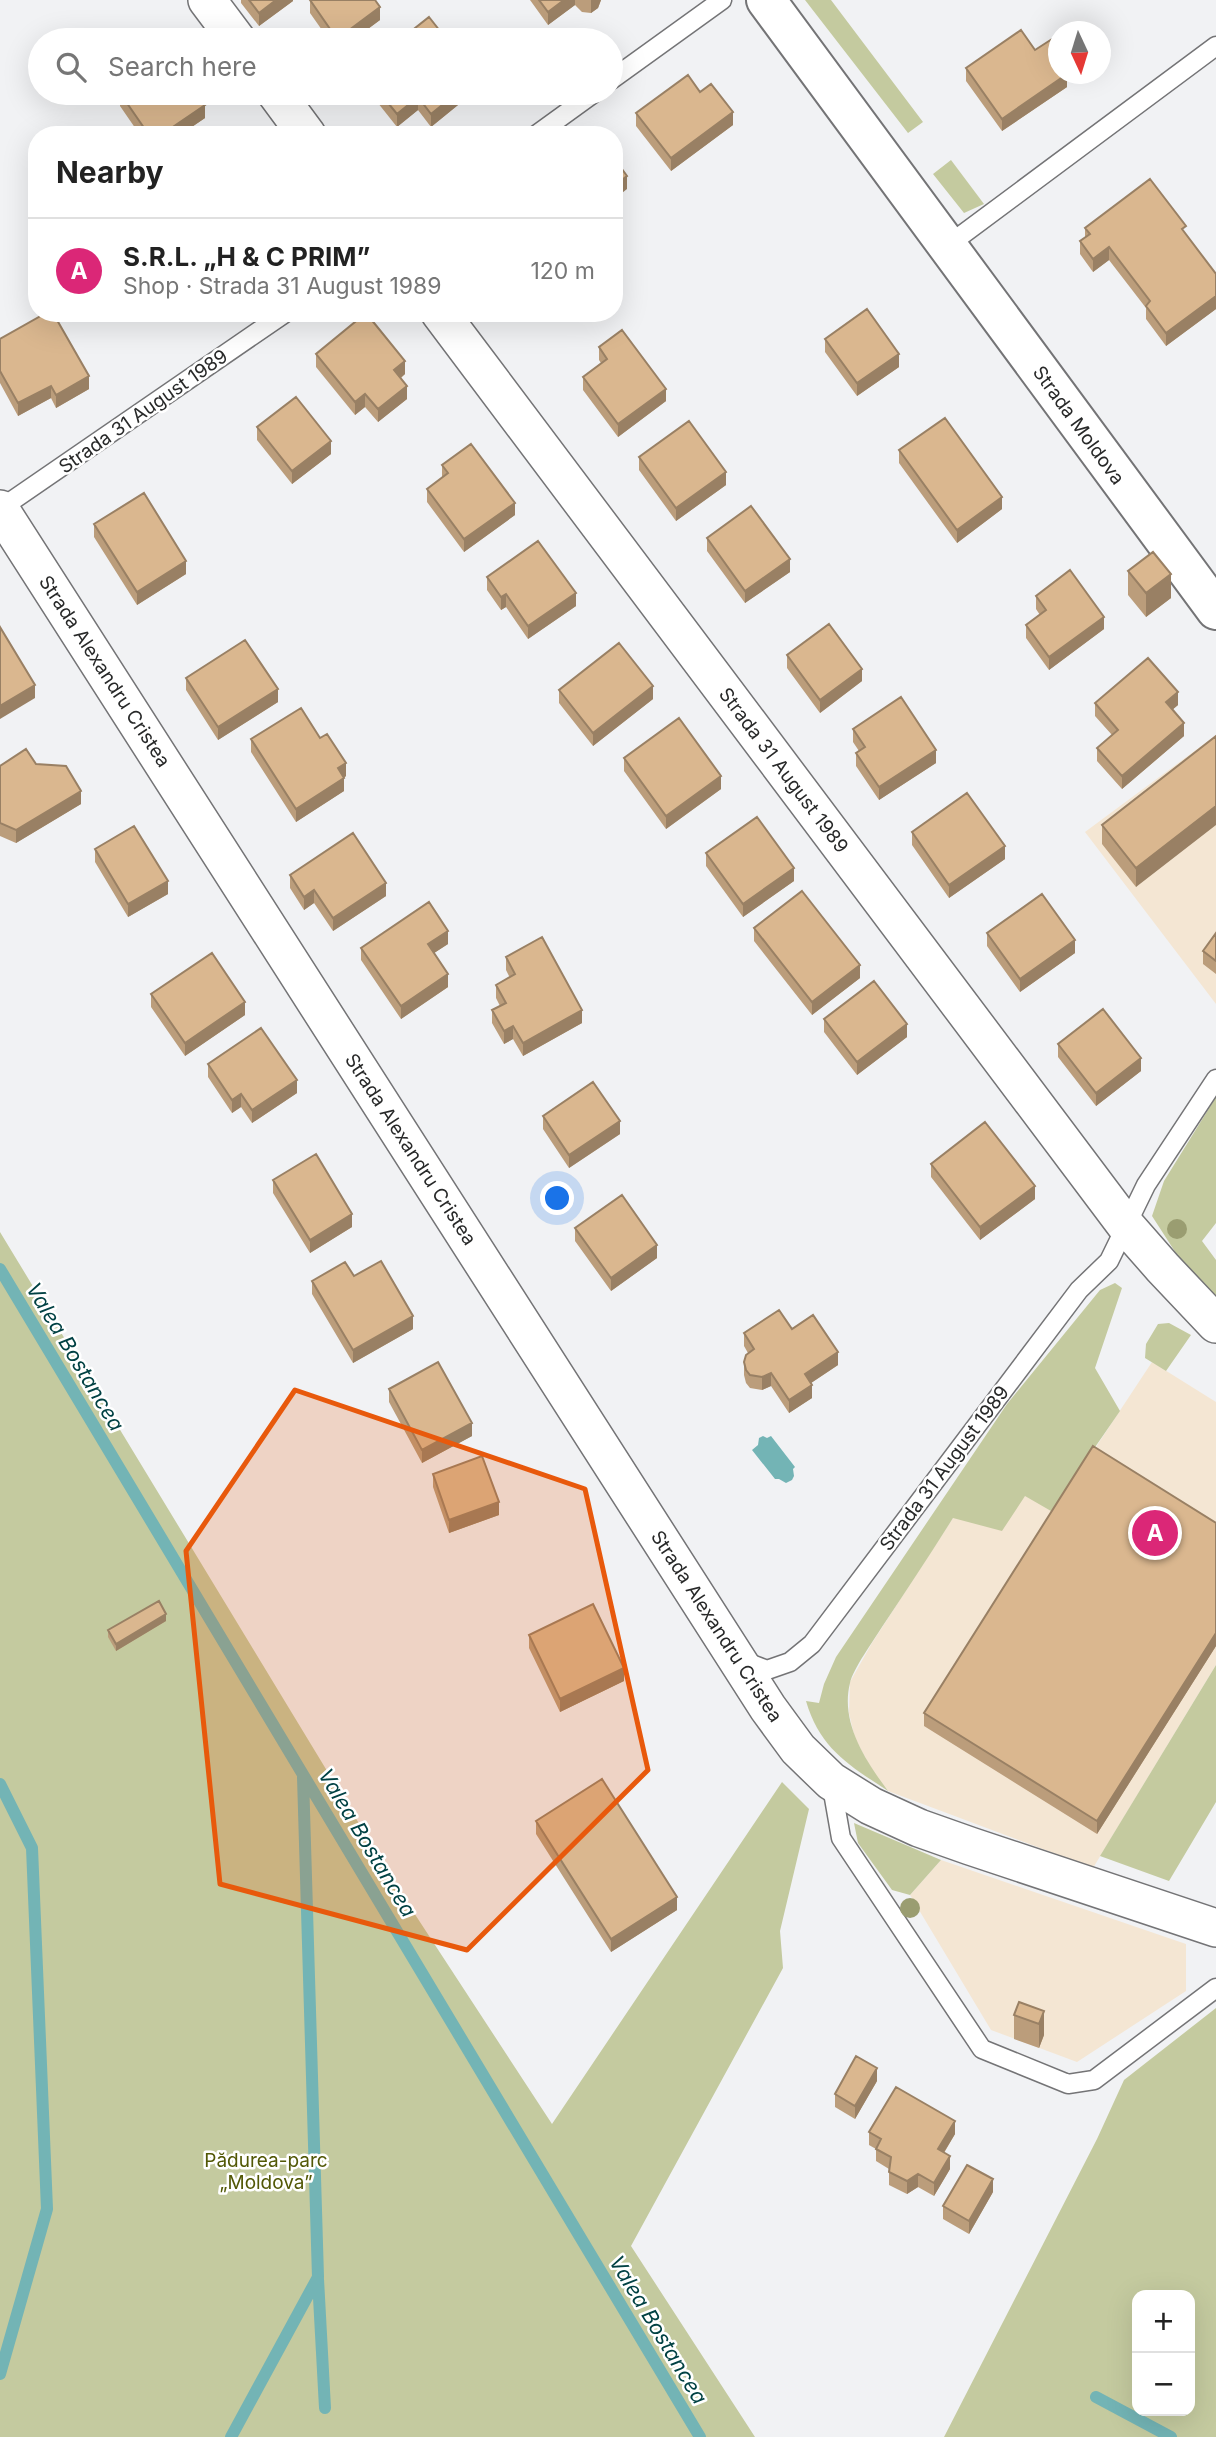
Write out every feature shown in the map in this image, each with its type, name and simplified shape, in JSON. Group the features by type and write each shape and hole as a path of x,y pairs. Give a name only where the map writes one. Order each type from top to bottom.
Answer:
{"street":[{"path":"207,0 228,28"},
{"name":"Strada Moldova","path":"766,0 1215,607"},
{"path":"285,105 300,126"},
{"name":"Strada 31 August 1989","path":"447,322 1127,1227 1216,1324"},
{"name":"Strada Alexandru Cristea","path":"0,509 768,1708 799,1749 831,1782 871,1806 919,1828 1216,1928"}],"lane":[{"path":"623,71 722,0"},
{"path":"947,246 1216,46"},
{"path":"548,126 577,105"},
{"name":"Strada 31 August 1989","path":"0,509 272,322"},
{"name":"Strada 31 August 1989","path":"739,1660 767,1670 790,1662 812,1644 1079,1290 1109,1261 1146,1185 1216,1079"},
{"path":"831,1782 841,1838 982,2049 1068,2084 1094,2080 1216,1988"}],"highlighted area":[{"path":"295,1390 585,1489 648,1770 467,1950 220,1884 186,1551"}],"shaded area":[{"path":"1216,735 1216,1004 1085,832"},
{"path":"1152,1362 1216,1402 1216,1665 1093,1868 888,1791 874,1773 855,1739 849,1713 850,1682 872,1643 953,1518 1025,1496 1090,1456"},
{"path":"941,1860 1186,1944 1186,1991 1077,2062 991,2030 910,1895"}],"green space":[{"path":"805,0 831,0 923,122 908,133"},
{"path":"951,160 984,204 964,213 933,174"},
{"path":"1216,1097 1216,1223 1202,1241 1216,1260 1216,1296 1183,1264 1152,1216 1164,1181"},
{"name":"Pădurea-parc „Moldova”","path":"0,1232 403,1896 552,2124 782,1782 809,1809 780,1931 783,1968 631,2246 755,2437 0,2437"},
{"path":"1115,1283 1122,1288 1095,1368 1120,1411 1051,1511 1025,1496 1002,1531 953,1518 852,1677 848,1698 852,1727 871,1767 888,1791 849,1764 828,1744 819,1732 806,1701 819,1703 836,1657 1007,1404 1100,1290"},
{"path":"1169,1323 1191,1335 1166,1371 1145,1358 1146,1344 1158,1324"},
{"path":"1216,1665 1216,1802 1169,1881 1100,1856"},
{"path":"854,1823 941,1860 910,1895 892,1890 858,1843"},
{"path":"1216,2008 1216,2437 944,2437 1097,2139 1124,2080"}],"water":[{"path":"763,1436 771,1436 795,1467 792,1480 786,1483 775,1479 752,1450"}],"building":[{"path":"249,0 276,0 259,13"},
{"path":"310,0 375,0 380,7 352,28 329,28"},
{"path":"539,0 564,0 548,12"},
{"path":"429,17 438,28 415,28"},
{"path":"1021,30 1035,50 1048,42 1048,84 1053,84 1002,119 966,68"},
{"path":"688,75 700,92 711,84 733,112 671,158 636,113"},
{"path":"128,105 205,105 174,126 143,126"},
{"path":"390,105 408,105 397,114"},
{"path":"424,105 442,105 431,114"},
{"path":"1150,179 1186,226 1182,229 1216,274 1216,296 1166,333 1146,306 1150,301 1109,247 1093,259 1080,241 1090,234 1085,228"},
{"path":"867,309 899,354 857,383 825,339"},
{"path":"30,322 58,322 89,376 56,395 51,386 18,403 0,371 0,339"},
{"path":"355,322 373,322 405,361 394,370 407,386 378,409 365,394 355,402 316,354"},
{"path":"622,330 666,389 618,424 583,377 607,359 599,347"},
{"path":"296,397 331,441 292,471 257,427"},
{"path":"945,418 1002,497 957,530 899,450"},
{"path":"689,421 726,472 676,508 639,457"},
{"path":"471,444 515,503 464,539 427,489 448,473 442,465"},
{"path":"144,493 186,561 137,592 94,524"},
{"path":"751,506 790,559 745,591 707,538"},
{"path":"538,541 576,593 528,626 506,594 501,597 487,577"},
{"path":"1153,552 1171,574 1146,593 1128,571"},
{"path":"1070,570 1104,617 1049,657 1026,625 1046,610 1036,596"},
{"path":"829,624 862,669 820,700 787,655"},
{"path":"0,627 35,685 0,706"},
{"path":"245,640 278,689 218,727 186,678"},
{"path":"619,643 653,686 593,733 559,690"},
{"path":"1148,658 1178,692 1166,702 1184,723 1122,776 1097,748 1118,730 1095,703"},
{"path":"901,697 936,750 879,787 856,753 865,747 853,729"},
{"path":"301,708 320,738 327,734 346,763 338,768 344,778 296,809 251,739"},
{"path":"679,718 721,776 666,816 624,758"},
{"path":"1216,736 1216,806 1136,868 1102,825"},
{"path":"26,749 36,764 66,766 81,791 16,830 0,823 0,766"},
{"path":"967,793 1005,846 949,885 912,832"},
{"path":"757,817 794,868 743,904 706,853"},
{"path":"134,826 168,881 128,904 95,849"},
{"path":"353,833 386,883 333,918 314,890 304,897 290,875"},
{"path":"802,891 860,965 812,1002 754,928"},
{"path":"1042,894 1075,940 1020,979 987,933"},
{"path":"429,902 448,931 428,944 448,974 401,1006 361,948"},
{"path":"1216,933 1216,961 1203,951"},
{"path":"542,937 582,1010 523,1043 513,1026 504,1031 492,1010 506,1003 496,985 515,974 506,957"},
{"path":"212,953 245,1002 185,1043 151,994"},
{"path":"874,981 907,1024 857,1062 824,1019"},
{"path":"1103,1009 1141,1058 1096,1093 1058,1044"},
{"path":"261,1028 297,1080 252,1110 241,1094 232,1100 208,1064"},
{"path":"593,1082 620,1121 569,1155 543,1116"},
{"path":"985,1122 1035,1186 980,1227 931,1164"},
{"path":"316,1154 352,1214 310,1240 273,1180"},
{"path":"622,1195 657,1245 611,1278 575,1228"},
{"path":"381,1261 413,1316 353,1350 312,1281 345,1262 354,1276"},
{"path":"779,1310 792,1329 813,1315 838,1352 805,1374 812,1385 789,1400 771,1373 762,1377 750,1375 744,1362 746,1355 754,1349 744,1333"},
{"path":"438,1362 472,1423 422,1450 389,1389"},
{"path":"1093,1446 1216,1523 1216,1633 1097,1821 924,1713"},
{"path":"482,1456 499,1502 449,1520 433,1474"},
{"path":"159,1601 166,1614 116,1644 108,1630"},
{"path":"593,1604 624,1668 560,1699 529,1635"},
{"path":"602,1779 677,1897 611,1939 536,1821"},
{"path":"1019,2002 1044,2011 1039,2024 1014,2015"},
{"path":"856,2056 877,2068 855,2106 835,2094"},
{"path":"896,2087 955,2121 938,2149 950,2156 934,2183 918,2174 907,2181 889,2172 891,2157 876,2149 881,2139 869,2132"},
{"path":"967,2165 993,2179 969,2221 943,2206"}],"waterway":[{"name":"Valea Bostancea","path":"0,1269 700,2437"},
{"path":"231,2437 318,2277 303,1777"},
{"path":"0,1784 32,1848 47,2209 0,2374"},
{"path":"318,2279 325,2408"},
{"path":"1096,2397 1171,2437"}],"place":[{"name":"S.R.L. „H & C PRIM”","path":"1155,1533"}]}
